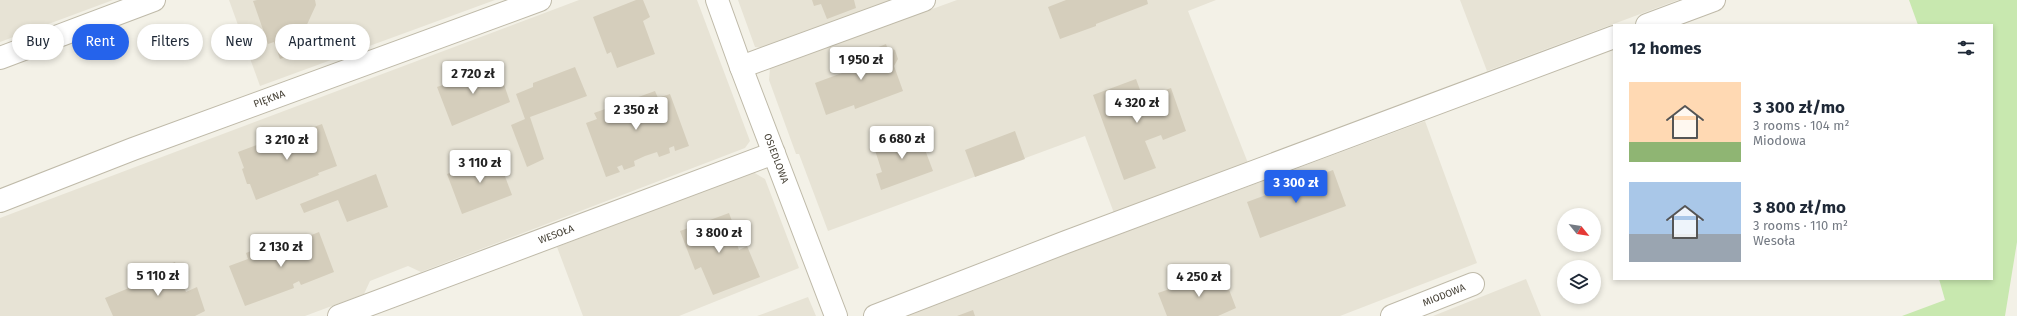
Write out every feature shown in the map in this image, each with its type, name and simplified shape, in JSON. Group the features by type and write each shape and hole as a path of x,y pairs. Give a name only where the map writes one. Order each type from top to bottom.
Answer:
{"street":[{"path":"0,58 154,0"},
{"name":"PIĘKNA","path":"0,201 133,149 540,0"},
{"name":"OSIEDLOWA","path":"717,0 836,316"},
{"path":"741,67 924,0"},
{"path":"1650,24 1714,0"},
{"path":"875,316 1066,242 1613,37"},
{"name":"WESOŁA","path":"339,316 774,153"},
{"name":"MIODOWA","path":"1392,316 1473,284"}],"shaded area":[{"path":"0,0 113,0 48,24 12,24 12,38 0,42"},
{"path":"229,0 495,0 370,46 370,24 275,24 275,60 331,60 260,86 251,60 267,60 267,24 238,24"},
{"path":"579,0 697,0 750,141 745,148 421,272 408,266 370,281 364,294 305,316 0,316 0,218"},
{"path":"738,0 892,0 765,48 755,47"},
{"path":"957,0 1216,0 1188,11 1248,163 1114,213 1085,136 828,231 799,154 796,154 769,80 770,68"},
{"path":"1460,0 1678,0 1613,24 1487,71"},
{"path":"1425,121 1477,263 1340,316 899,316"},
{"path":"753,172 765,179 799,268 679,316 583,316 557,247"},
{"path":"1526,279 1541,316 1433,316"},
{"path":"808,297 816,316 757,316"}],"green space":[{"path":"1909,0 2017,0 2017,242 2005,316 1902,316 1945,300 1939,280 1993,280 1993,24 1918,24"}],"building":[{"path":"315,0 316,5 307,24 275,24 275,45 274,42 268,44 267,24 261,24 253,1"},
{"path":"636,0 643,0 650,17 643,21 655,54 617,68 611,52 607,54 593,17"},
{"path":"812,0 854,0 856,8 827,19 821,4 814,6"},
{"path":"1066,0 1147,0 1148,4 1096,24 1096,26 1060,39 1048,7"},
{"path":"886,44 887,47 895,50 898,59 894,66 903,91 855,109 854,105 826,115 815,83 842,73 838,63"},
{"path":"498,67 510,102 452,126 437,87 454,81 456,77 457,80 468,76 467,73 470,75 479,72 480,74"},
{"path":"575,67 587,96 530,117 544,159 527,167 511,125 525,119 516,94 533,87 533,83"},
{"path":"1136,79 1143,98 1171,88 1186,131 1163,140 1161,135 1145,141 1156,168 1124,180 1093,95"},
{"path":"655,91 658,98 670,94 689,146 675,151 674,146 669,148 670,153 659,157 657,152 645,156 634,161 635,166 624,170 622,165 617,167 620,172 606,177 586,123 597,119 594,113"},
{"path":"322,124 337,166 318,173 319,175 256,200 250,184 247,184 242,169 244,168 238,152 257,145 259,149 281,141 280,136 302,128 303,131"},
{"path":"918,131 933,171 881,190 876,174 882,172 874,147"},
{"path":"1015,131 1025,159 975,177 965,150"},
{"path":"497,155 512,195 462,214 447,174"},
{"path":"1333,170 1346,206 1260,238 1247,202"},
{"path":"376,174 388,207 347,222 338,200 304,213 300,204"},
{"path":"729,213 738,237 735,238 739,250 747,246 760,277 713,295 701,267 695,270 680,231"},
{"path":"319,232 334,272 301,285 299,281 293,284 294,288 245,306 229,266 248,259 246,253 276,241 278,248"},
{"path":"175,262 186,292 197,287 205,311 195,316 113,316 105,298 148,280 146,272"},
{"path":"1222,271 1236,308 1218,316 1167,316 1158,293"},
{"path":"973,310 975,316 957,316"}]}
